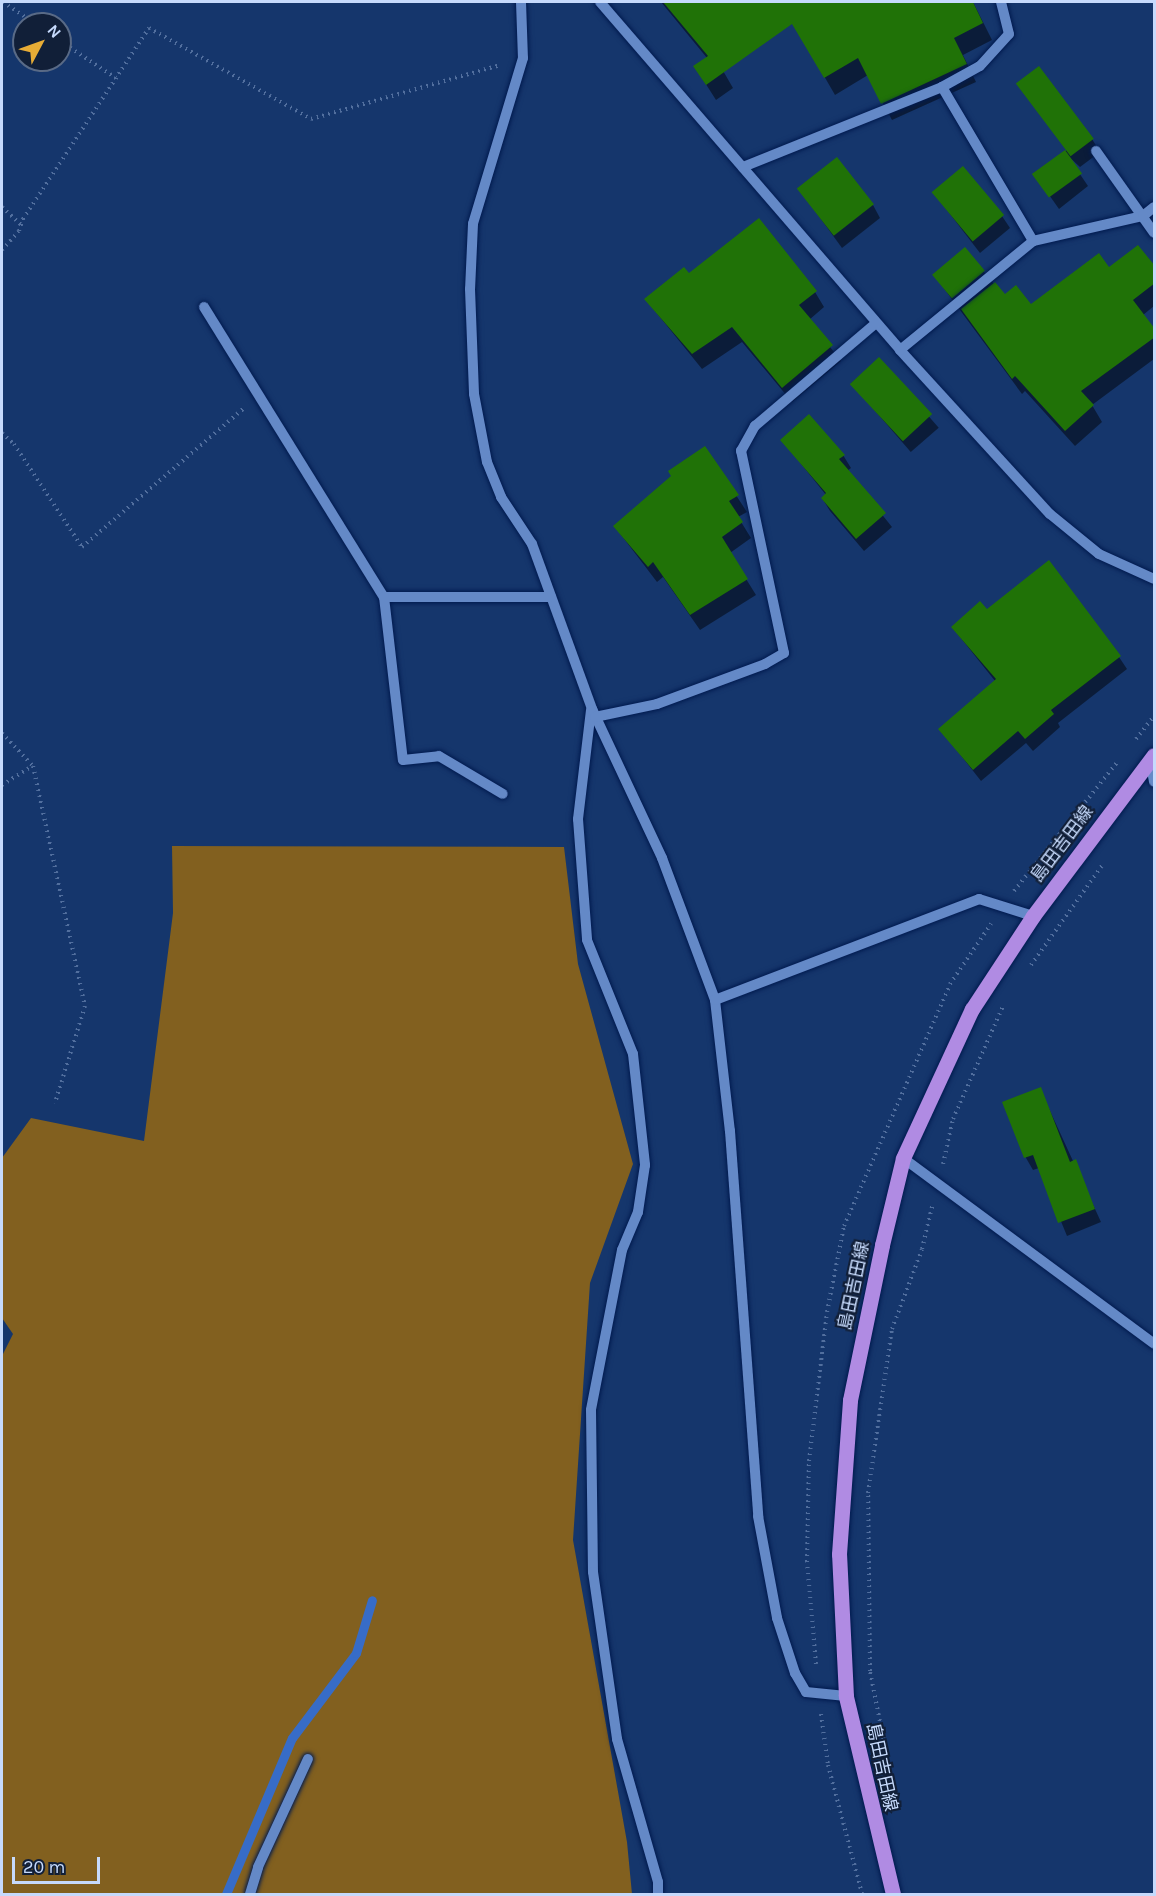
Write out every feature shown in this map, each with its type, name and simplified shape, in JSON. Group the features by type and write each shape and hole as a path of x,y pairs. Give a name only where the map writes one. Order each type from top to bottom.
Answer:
{"main road":[{"name":"島田吉田線","path":"893,1894 846,1696 839,1554 850,1400 903,1158 972,1009 1033,916 1152,757"}],"street":[{"path":"521,2 523,58 473,224 470,289 474,394 487,462 501,497 532,544 593,713 662,858 715,1000 730,1131 758,1516 777,1618 795,1672 806,1692 846,1696"},
{"path":"600,2 876,323 1050,513 1099,554 1155,579"},
{"path":"743,167 942,87 980,66 1009,34 1001,2"},
{"path":"942,87 1033,241"},
{"path":"1095,151 1155,233"},
{"path":"900,350 1033,241 1143,216 1155,207"},
{"path":"204,307 384,597 403,760 439,756 503,794"},
{"path":"593,713 657,704 765,664 784,653 741,451 755,426 876,323"},
{"path":"384,597 552,597"},
{"path":"593,713 578,819 587,940 633,1054 645,1165 638,1212 622,1250 591,1410 593,1572 617,1739 658,1882 658,1894"},
{"path":"1152,757 1155,782"},
{"path":"715,1000 979,899 1033,916"},
{"path":"903,1158 1155,1344"},
{"path":"250,1894 258,1867 308,1760"}],"path":[{"path":"3,2 18,12"},
{"path":"2,250 21,225 149,28 311,119 523,58"},
{"path":"72,48 116,78"},
{"path":"2,207 21,225"},
{"path":"2,433 14,444 82,547 259,395"},
{"path":"2,733 33,766 85,1006 55,1103"},
{"path":"2,785 33,766"},
{"path":"1026,972 1111,854"},
{"path":"941,1170 954,1119 1006,999"},
{"path":"890,1774 870,1671 868,1493 892,1329 922,1249 936,1191"}],"shaded area":[{"path":"172,846 564,847 578,964 633,1164 590,1283 573,1540 627,1842 632,1894 2,1894 2,1356 13,1334 2,1318 2,1158 31,1118 144,1141 173,913"}],"building":[{"path":"663,2 973,2 983,23 954,38 967,64 881,104 858,58 824,78 792,24 706,85 693,66 708,56"},
{"path":"1039,66 1094,139 1071,156 1016,83"},
{"path":"1065,150 1082,173 1049,198 1032,174"},
{"path":"837,157 874,204 834,236 797,188"},
{"path":"963,166 1004,215 973,241 932,192"},
{"path":"759,218 817,291 799,305 833,345 782,388 732,327 692,354 644,299 684,267 689,273"},
{"path":"1138,245 1155,266 1155,283 1133,300 1155,329 1155,337 1081,391 1094,405 1065,431 1015,376 1012,379 961,309 995,282 1005,294 1016,285 1031,304 1099,253 1109,267"},
{"path":"965,247 985,271 952,298 932,275"},
{"path":"879,357 932,414 903,441 850,384"},
{"path":"809,414 845,455 839,459 886,513 856,539 821,498 826,493 780,440"},
{"path":"705,446 739,495 729,501 743,522 722,537 748,579 690,615 653,562 648,567 613,526 671,476 668,471"},
{"path":"1049,560 1121,656 1051,710 1054,714 1025,739 1018,731 973,770 938,729 996,679 951,627 980,601 987,609"},
{"path":"1041,1087 1070,1162 1076,1159 1095,1209 1058,1223 1033,1155 1024,1158 1002,1102"}],"waterway":[{"path":"226,1894 292,1738 356,1653 372,1600"}]}
